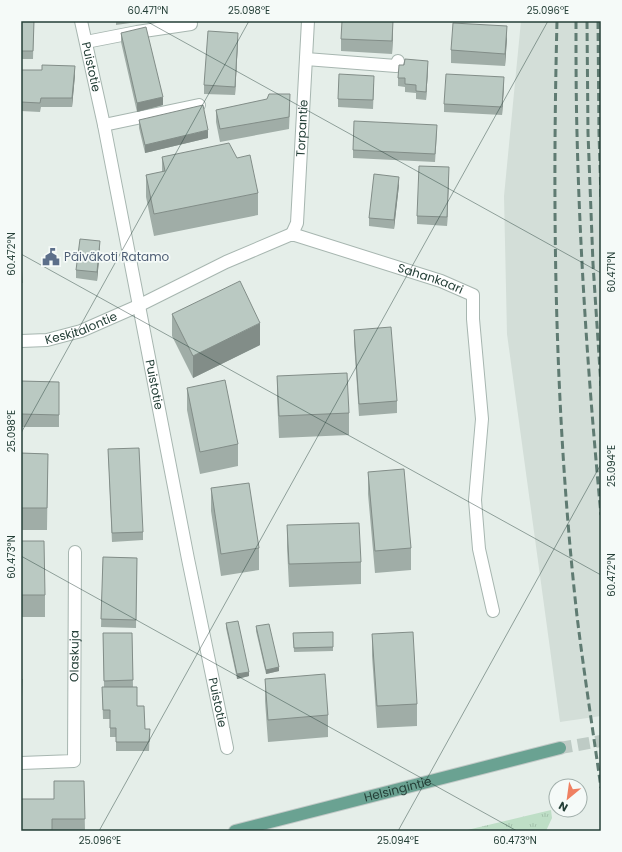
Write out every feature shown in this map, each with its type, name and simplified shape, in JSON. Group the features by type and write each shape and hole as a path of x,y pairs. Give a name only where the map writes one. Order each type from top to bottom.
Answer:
{"main road":[{"name":"Helsingintie","path":"235,831 560,748"}],"street":[{"name":"Puistotie","path":"81,21 104,125 138,306 227,748"},
{"name":"Torpantie","path":"292,234 297,224 308,21"},
{"path":"86,42 137,32 191,24"},
{"path":"306,59 396,66 398,60"},
{"path":"104,125 199,105"},
{"path":"138,306 226,262 292,234"},
{"name":"Sahankaari","path":"292,234 441,281 473,295 473,319 482,419 475,500 479,548 493,611"},
{"name":"Keskitalontie","path":"21,341 47,340 81,331 138,306"},
{"name":"Olaskuja","path":"21,762 74,761 74,552"}],"shaded area":[{"path":"521,21 601,21 601,716 560,722 507,334 504,196"}],"green space":[{"path":"548,811 548,818 552,818 546,831 463,831"}],"building":[{"path":"21,21 34,21 33,51 21,51"},
{"path":"342,21 393,21 392,41 341,39"},
{"path":"453,23 507,26 505,54 451,50"},
{"path":"146,27 163,97 137,103 121,33"},
{"path":"208,31 238,33 235,87 204,85"},
{"path":"405,59 428,61 426,92 416,91 416,85 405,84 405,78 398,78 399,65 404,65"},
{"path":"42,65 75,66 72,98 41,98 40,103 21,102 21,70 42,70"},
{"path":"339,74 374,76 373,100 338,99"},
{"path":"446,74 504,77 502,107 444,104"},
{"path":"269,94 290,94 289,117 220,129 216,110 267,99"},
{"path":"203,105 208,130 145,145 139,120"},
{"path":"354,121 437,125 435,154 353,150"},
{"path":"229,143 237,158 250,155 258,193 154,214 146,175 165,171 162,157"},
{"path":"419,166 449,167 447,217 417,216"},
{"path":"374,174 399,177 394,220 369,218"},
{"path":"80,239 100,241 97,272 76,270"},
{"path":"21,257 22,283 21,283"},
{"path":"240,281 260,323 193,356 172,314"},
{"path":"391,327 397,401 359,404 354,330"},
{"path":"347,373 349,413 279,416 277,376"},
{"path":"225,380 238,444 200,452 187,388"},
{"path":"21,381 59,382 59,415 21,414"},
{"path":"139,448 143,532 112,533 108,449"},
{"path":"21,453 48,454 47,508 21,508"},
{"path":"404,469 411,548 375,551 368,472"},
{"path":"249,483 259,548 221,554 211,488"},
{"path":"359,523 361,562 289,564 287,525"},
{"path":"21,541 44,541 45,595 21,595"},
{"path":"103,557 137,558 136,620 101,619"},
{"path":"238,621 249,672 237,674 226,623"},
{"path":"269,624 279,667 266,670 256,626"},
{"path":"333,632 333,647 294,648 293,633"},
{"path":"413,632 417,704 377,706 372,634"},
{"path":"103,633 132,633 133,680 104,681"},
{"path":"325,674 328,715 268,720 265,679"},
{"path":"21,679 22,679 21,714"},
{"path":"102,687 137,687 137,706 144,706 145,729 150,729 149,742 116,742 116,728 110,728 110,710 103,710"},
{"path":"54,781 84,781 85,819 52,819 52,830 21,830 21,799 54,799"}],"tunnel":[{"path":"560,748 601,741"}],"railway":[{"path":"557,21 555,244 564,467 577,616 601,788"},
{"path":"576,21 580,229 589,372 601,515"},
{"path":"587,21 588,133 593,264 601,386"},
{"path":"598,21 601,198"}],"place":[{"name":"Päiväkoti Ratamo","path":"51,257"}]}
